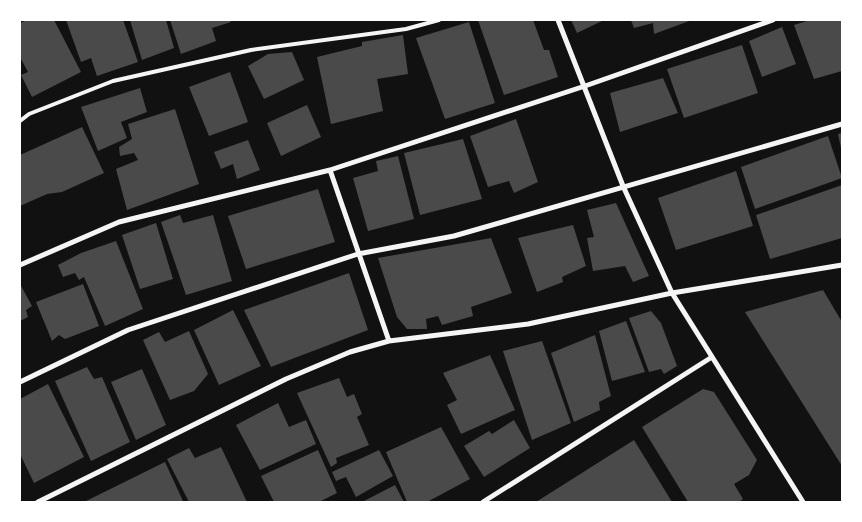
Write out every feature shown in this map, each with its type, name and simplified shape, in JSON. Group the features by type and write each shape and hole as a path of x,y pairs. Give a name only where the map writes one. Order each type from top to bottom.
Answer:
{"street":[{"path":"558,20 623,186 672,293 803,502"},
{"path":"20,265 119,222 330,170 585,86 773,20"},
{"path":"20,382 128,330 358,254 454,236 842,124"},
{"path":"330,170 389,341"},
{"path":"38,502 286,379 350,352 389,341 528,324 672,293 842,265"},
{"path":"483,502 712,357"}],"lane":[{"path":"20,121 29,114 113,81 251,50 406,29 439,20"}],"building":[{"path":"27,20 54,20 81,72 32,97 21,75 28,72 20,57 20,23"},
{"path":"66,20 123,20 138,62 97,76 91,58 81,62"},
{"path":"130,20 166,20 174,48 142,60"},
{"path":"170,20 230,20 231,22 212,28 216,41 181,54"},
{"path":"478,20 533,20 544,50 549,50 558,77 504,95"},
{"path":"571,20 604,20 577,33"},
{"path":"631,20 692,20 654,34 653,23 634,28"},
{"path":"810,20 842,20 842,71 814,79 794,25"},
{"path":"469,22 495,103 445,119 416,38"},
{"path":"782,27 796,64 762,77 749,41"},
{"path":"403,35 408,74 377,79 383,111 331,124 317,57 362,46 362,42"},
{"path":"742,45 758,93 684,118 667,69"},
{"path":"292,52 304,80 264,99 248,66 268,54"},
{"path":"230,72 248,122 209,136 189,87"},
{"path":"663,78 678,113 620,132 610,93"},
{"path":"140,88 147,112 121,122 127,138 98,151 81,107"},
{"path":"307,105 321,137 281,156 267,123"},
{"path":"175,109 199,184 127,210 116,169 138,160 134,153 120,156 119,147 132,139 128,124"},
{"path":"516,119 538,182 514,193 509,181 488,187 470,136"},
{"path":"82,127 104,173 62,192 47,194 20,206 20,155"},
{"path":"842,133 842,148 841,148 838,134"},
{"path":"828,136 842,178 755,209 741,167"},
{"path":"463,139 482,199 420,215 404,153"},
{"path":"248,140 260,170 237,179 233,164 221,169 214,152"},
{"path":"398,156 414,219 368,231 353,178 378,171 376,161"},
{"path":"736,171 753,226 676,250 658,198"},
{"path":"842,185 842,238 770,259 756,215"},
{"path":"318,189 335,242 246,269 228,216"},
{"path":"616,203 649,276 633,282 625,266 593,271 587,238 594,237 587,210"},
{"path":"180,215 183,223 213,215 232,281 186,295 161,222"},
{"path":"156,223 173,279 140,289 122,235"},
{"path":"573,225 586,266 562,277 563,282 537,292 518,238"},
{"path":"491,238 512,293 471,307 473,316 442,325 438,316 426,319 427,329 407,329 397,317 378,258"},
{"path":"116,241 143,309 105,326 84,277 79,280 75,273 63,277 58,265 81,253"},
{"path":"349,273 368,330 271,367 244,310"},
{"path":"20,284 32,306 26,310 28,317 20,321"},
{"path":"83,284 99,326 65,339 59,335 52,341 36,302"},
{"path":"823,290 842,322 842,466 745,312"},
{"path":"233,310 261,366 219,385 194,330"},
{"path":"651,311 661,323 677,366 664,374 661,369 649,372 629,318"},
{"path":"626,321 645,372 612,381 599,331"},
{"path":"189,331 208,374 194,391 170,400 143,340 159,332 165,342"},
{"path":"595,335 611,396 599,402 600,410 574,422 551,353"},
{"path":"542,341 571,423 532,440 503,351"},
{"path":"490,355 515,410 461,434 447,405 457,400 443,373"},
{"path":"87,367 94,379 102,377 130,442 91,461 55,381"},
{"path":"142,369 166,425 136,440 111,382"},
{"path":"339,378 347,397 354,394 362,414 357,417 369,445 336,458 337,463 331,467 297,393"},
{"path":"48,384 84,457 34,483 20,454 20,399"},
{"path":"703,389 714,392 757,460 749,475 734,484 743,499 739,502 688,502 642,427"},
{"path":"278,403 289,427 306,420 316,444 260,470 236,425"},
{"path":"514,420 530,448 484,477 464,446 489,431 492,434"},
{"path":"441,427 470,479 427,502 407,502 386,452"},
{"path":"634,440 672,502 536,502"},
{"path":"221,447 247,502 189,502 167,459 189,448 195,458"},
{"path":"318,450 337,493 319,502 274,502 261,476"},
{"path":"379,450 393,476 356,497 346,477 336,481 332,472"},
{"path":"165,462 183,501 84,502"},
{"path":"395,485 404,502 362,502"}]}
